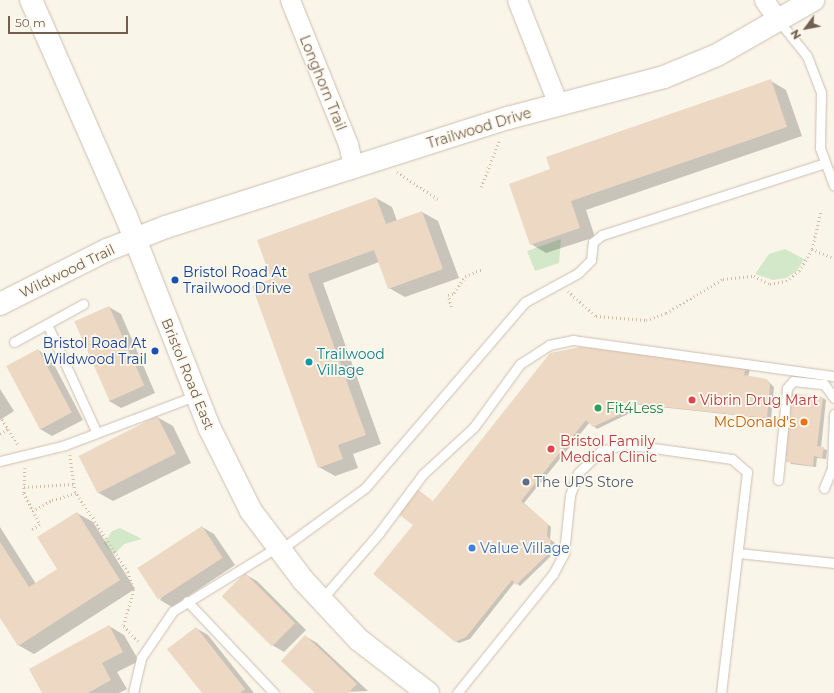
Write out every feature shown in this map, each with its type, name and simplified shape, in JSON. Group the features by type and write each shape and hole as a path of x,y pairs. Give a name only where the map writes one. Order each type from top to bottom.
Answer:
{"street":[{"name":"Bristol Road East","path":"31,0 136,240 195,396 230,473 277,550 321,600 359,640 428,693"},
{"name":"Longhorn Trail","path":"290,0 348,144 354,166"},
{"path":"516,0 558,104"},
{"path":"764,0 778,20"},
{"name":"Trailwood Drive","path":"136,240 354,166 508,118 664,77 717,55 813,0"},
{"name":"Wildwood Trail","path":"0,304 136,240"}],"lane":[{"path":"778,20 807,56 821,92 820,148 834,186"},
{"path":"133,693 146,650 173,611 187,601 277,550 366,488 526,302 563,285 591,260 593,242 602,235 826,163"},
{"path":"14,342 84,304"},
{"path":"47,324 96,430"},
{"path":"321,600 379,533 423,474 474,427 520,364 549,345 574,340 834,376"},
{"path":"778,480 787,388 793,381 824,384 834,398"},
{"path":"0,461 68,444 96,430 195,396"},
{"path":"824,488 832,468 834,414"},
{"path":"457,693 553,574 564,553 574,482 583,467 601,451 625,444 738,461 748,475 721,693"},
{"path":"738,553 834,563"},
{"path":"187,601 274,693"}],"path":[{"path":"481,187 508,118"},
{"path":"377,160 438,199"},
{"path":"563,285 596,316 646,320 666,313 723,278 754,276 770,284 786,281 799,271 812,249 821,210"},
{"path":"812,249 833,258"},
{"path":"451,307 448,295 454,293 465,276 483,269"},
{"path":"0,416 24,454 24,487 32,511 40,525 32,530"},
{"path":"0,434 7,429"},
{"path":"68,444 76,492 128,572 134,590 124,626 146,650"},
{"path":"24,487 74,484"},
{"path":"32,511 52,500 76,492"}],"green space":[{"path":"561,239 559,263 535,271 527,251"},
{"path":"785,249 804,259 797,271 786,278 773,280 755,274 769,254"},
{"path":"120,528 142,539 124,544 114,555 104,543 112,531"}],"building":[{"path":"771,79 787,127 571,201 580,228 530,245 509,184 550,169 546,157"},
{"name":"Trailwood Village","path":"376,197 386,224 422,211 443,269 388,289 374,250 308,274 366,435 338,445 343,459 318,468 252,286 271,279 257,240"},
{"path":"109,306 144,385 110,401 74,321"},
{"path":"580,347 746,366 744,375 767,379 770,385 767,418 629,403 627,411 593,427 586,420 521,501 548,524 547,536 551,541 547,555 516,585 512,580 466,637 455,642 373,574 413,525 397,513 416,488 433,501 550,353"},
{"path":"38,349 72,413 40,429 6,366"},
{"name":"McDonald's","path":"790,393 823,397 817,446 824,447 822,458 814,456 813,466 786,462 787,453 783,453"},
{"path":"157,416 176,453 98,493 79,456"},
{"path":"77,512 120,580 18,646 0,618 0,542 29,587 57,569 37,537"},
{"path":"202,526 223,558 158,600 137,568"},
{"path":"245,573 295,623 272,647 222,596"},
{"path":"109,625 123,652 102,663 111,680 88,693 42,693 29,669"},
{"path":"196,627 245,689 240,693 202,693 167,649"},
{"path":"305,635 357,684 348,693 315,693 281,661"}],"place":[{"name":"Bristol Road At Trailwood Drive","path":"175,280"},
{"name":"Bristol Road At Wildwood Trail","path":"155,351"},
{"name":"Trailwood Village","path":"309,362"},
{"name":"Vibrin Drug Mart","path":"692,400"},
{"name":"Fit4Less","path":"598,408"},
{"name":"McDonald's","path":"804,422"},
{"name":"Bristol Family Medical Clinic","path":"551,449"},
{"name":"The UPS Store","path":"526,482"},
{"name":"Value Village","path":"472,548"}]}
